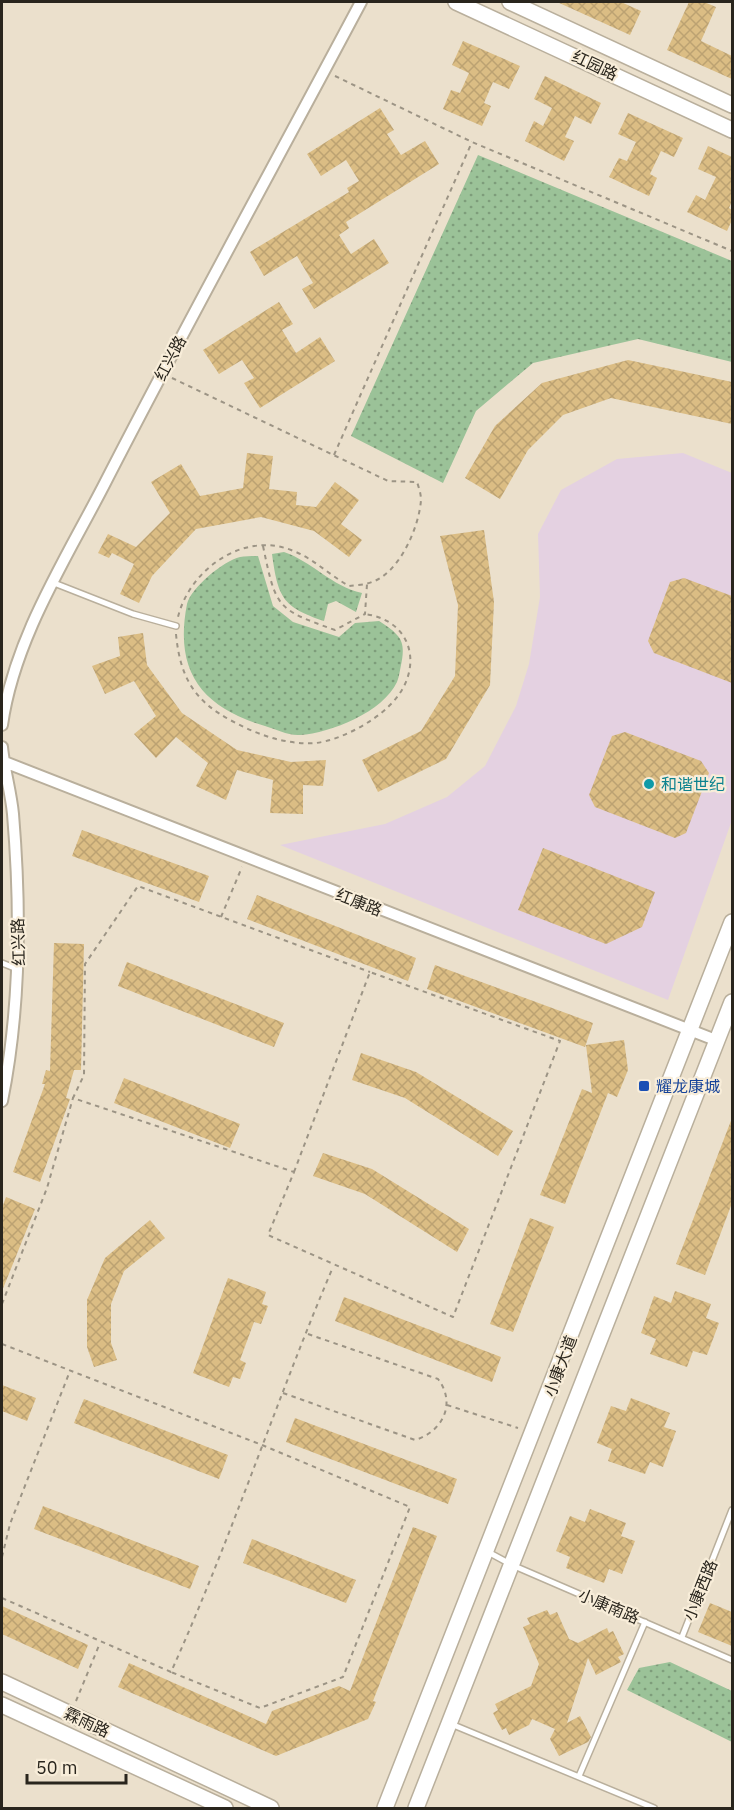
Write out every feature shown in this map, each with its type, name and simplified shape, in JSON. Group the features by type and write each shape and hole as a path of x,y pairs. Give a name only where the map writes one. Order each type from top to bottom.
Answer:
{"main road":[{"name":"红园路","path":"456,2 732,130"},
{"name":"红园路","path":"510,2 732,105"},
{"name":"小康大道","path":"385,1809 732,922"},
{"name":"小康大道","path":"416,1809 732,1002"},
{"name":"霖雨路","path":"2,1682 271,1809"},
{"name":"霖雨路","path":"2,1705 225,1809"}],"street":[{"name":"红兴路","path":"2,725 4,706 24,647 54,582 162,373 361,2"},
{"name":"红兴路","path":"2,747 12,813 19,970 9,1065 2,1101"},
{"name":"红康路","path":"3,762 718,1041"}],"lane":[{"path":"54,582 133,614 176,626"},
{"path":"2,963 19,970"},
{"name":"小康西路","path":"681,1637 732,1510"},
{"name":"小康南路","path":"487,1552 512,1565 732,1660"},
{"path":"579,1776 645,1622"},
{"path":"449,1723 654,1809"}],"path":[{"path":"324,71 472,142 732,251"},
{"path":"333,455 472,142"},
{"path":"162,373 388,482 417,482 421,498 418,519 391,570 367,583 349,586 329,574 316,561 288,548 263,546 242,550 212,563 193,581 181,604 176,626 184,675 196,697 227,719 256,734 288,742 317,742 366,723 390,706 404,685 410,662 409,643 397,627 379,616 365,614 335,630 298,617 278,603 263,546"},
{"path":"365,614 367,583"},
{"path":"221,917 246,858"},
{"path":"2,1304 47,1188 73,1098 84,1075 85,964 138,886 560,1041 453,1317 333,1266 268,1235 370,972"},
{"path":"73,1098 294,1172"},
{"path":"171,1672 209,1587 305,1333 333,1266"},
{"path":"283,1393 415,1440 430,1436 440,1425 447,1404 446,1389 438,1379 305,1333"},
{"path":"2,1344 262,1445 410,1507 343,1677 260,1707 100,1643 2,1598"},
{"path":"2,1557 10,1524 70,1371"},
{"path":"447,1404 533,1433"},
{"path":"71,1714 100,1643"}],"shaded area":[{"path":"683,453 732,473 732,820 668,1000 280,845 385,824 447,797 485,766 516,706 529,664 540,597 538,534 561,490 617,459"}],"green space":[{"path":"478,155 732,261 732,362 638,339 533,363 476,411 443,483 351,436"},
{"path":"284,552 331,580 362,593 356,612 336,601 328,604 324,621 299,611 291,605 280,590 272,554"},
{"path":"258,556 273,606 293,622 339,637 355,623 379,621 397,635 403,649 399,676 390,693 380,703 341,725 296,735 243,718 209,697 197,683 189,667 185,649 184,628 187,604 201,583 225,564 240,557"},
{"path":"670,1662 732,1691 732,1742 627,1690 639,1668"}],"building":[{"path":"557,2 621,2 641,11 630,35"},
{"path":"689,2 704,2 716,7 701,41 732,56 732,79 667,50"},
{"path":"463,41 520,66 509,89 493,82 484,103 491,106 482,126 443,109 451,90 460,93 469,73 452,65"},
{"path":"545,76 601,103 591,124 575,116 565,137 574,141 564,161 525,141 534,121 543,126 552,108 534,99"},
{"path":"380,108 394,130 387,134 401,155 425,141 439,164 346,222 349,228 339,235 351,254 374,239 389,263 314,309 302,289 313,283 297,256 264,276 250,252 349,192 347,188 359,181 346,160 321,176 307,154"},
{"path":"628,113 683,138 674,157 661,151 650,174 657,178 649,196 609,177 619,158 627,161 636,142 618,134"},
{"path":"708,146 732,157 732,201 729,208 732,210 732,220 727,231 687,212 696,195 705,200 716,177 698,169"},
{"path":"279,302 293,324 282,330 296,353 320,337 335,361 260,408 244,383 254,378 242,360 219,374 203,350"},
{"path":"628,360 732,382 732,424 611,398 563,415 528,450 500,499 465,478 495,426 542,383"},
{"path":"247,453 273,456 269,489 297,492 296,505 316,507 335,482 359,500 341,524 362,540 349,557 314,531 261,517 196,529 152,576 139,603 120,594 134,564 112,553 109,558 98,553 108,534 136,547 170,513 151,482 181,464 200,496 243,488"},
{"path":"484,530 494,602 490,685 446,759 378,792 362,760 421,731 455,676 458,605 440,536"},
{"path":"684,578 732,596 732,683 654,653 648,641 670,582"},
{"path":"143,633 147,665 182,713 237,750 291,762 326,760 323,786 303,785 303,814 270,813 273,780 237,770 226,800 196,786 208,763 176,737 156,758 134,734 156,716 134,681 105,694 92,666 120,656 118,637"},
{"name":"和谐世纪","path":"625,732 701,761 709,773 686,833 675,838 595,807 589,795 612,736"},
{"path":"82,830 209,876 199,902 72,856"},
{"path":"543,848 655,892 642,927 606,944 518,910"},
{"path":"257,895 416,958 408,981 247,919"},
{"path":"54,943 84,944 81,1070 74,1070 66,1098 70,1099 40,1182 13,1172 45,1084 42,1084 46,1070 50,1071"},
{"path":"127,962 284,1023 274,1047 118,986"},
{"path":"435,965 593,1023 585,1047 427,989"},
{"path":"624,1040 628,1070 617,1097 608,1093 565,1204 540,1195 582,1089 592,1093 586,1045"},
{"path":"361,1053 416,1072 513,1131 498,1156 405,1098 352,1080"},
{"path":"124,1078 240,1124 230,1148 114,1103"},
{"path":"732,1118 732,1203 705,1275 676,1264"},
{"path":"323,1153 372,1169 469,1229 457,1252 365,1194 313,1176"},
{"path":"6,1197 35,1209 2,1291 2,1208"},
{"path":"530,1218 554,1227 513,1332 490,1324"},
{"path":"150,1220 165,1238 124,1271 111,1304 111,1343 117,1360 94,1367 87,1347 87,1300 105,1258"},
{"path":"228,1278 266,1292 262,1304 268,1306 261,1324 254,1322 240,1360 246,1363 240,1379 233,1377 229,1387 193,1373"},
{"path":"675,1291 711,1304 706,1318 719,1323 707,1355 693,1351 687,1367 650,1354 656,1339 641,1333 654,1296 671,1303"},
{"path":"344,1297 501,1357 492,1382 335,1321"},
{"path":"2,1385 36,1398 27,1421 2,1411"},
{"path":"631,1398 670,1413 664,1427 676,1431 663,1467 650,1462 645,1474 608,1461 612,1449 597,1443 611,1406 626,1411"},
{"path":"84,1399 228,1455 219,1479 74,1423"},
{"path":"295,1418 457,1479 448,1504 286,1442"},
{"path":"43,1506 199,1566 190,1589 34,1529"},
{"path":"590,1509 626,1523 621,1536 635,1541 622,1574 609,1569 604,1583 566,1568 570,1557 556,1551 570,1516 585,1522"},
{"path":"413,1527 437,1536 368,1719 276,1756 118,1687 129,1663 266,1724 272,1711 339,1686 350,1691"},
{"path":"252,1539 356,1580 346,1603 243,1563"},
{"path":"710,1603 732,1612 732,1646 698,1632"},
{"path":"2,1606 88,1645 78,1669 2,1634"},
{"path":"547,1610 550,1615 557,1612 569,1639 578,1643 607,1628 609,1633 613,1631 624,1654 618,1657 621,1662 596,1675 588,1658 567,1723 580,1716 591,1737 588,1742 559,1756 550,1739 555,1729 532,1719 529,1725 509,1735 506,1728 502,1730 493,1713 498,1710 495,1704 531,1686 539,1664 523,1627 530,1624 527,1618"}],"place":[{"name":"和谐世纪","path":"649,784"},
{"name":"耀龙康城","path":"644,1086"}]}
